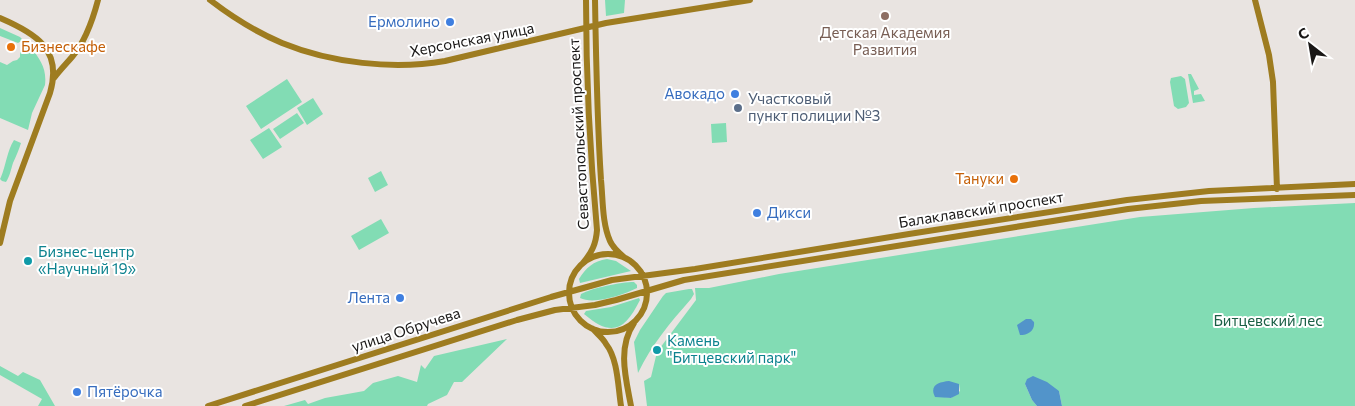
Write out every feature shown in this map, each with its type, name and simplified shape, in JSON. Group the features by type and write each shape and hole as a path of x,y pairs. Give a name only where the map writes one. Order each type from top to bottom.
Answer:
{"main road":[{"path":"54,79 81,44 98,0"},
{"name":"Херсонская улица","path":"210,0 246,25 288,45 313,54 341,60 396,66 421,65 445,61 624,20 750,0"},
{"name":"Севастопольский проспект","path":"569,292 574,274 593,250 597,230 591,168 586,0"},
{"name":"Севастопольский проспект","path":"595,0 600,155 606,230 616,250 632,263 642,275"},
{"path":"1256,0 1269,55 1273,82 1277,197"},
{"path":"0,18 34,36 45,47 54,68 54,79 43,114 10,201 0,243"},
{"path":"52,60 60,64 66,63"},
{"name":"Балаклавский проспект","path":"612,280 695,269 1127,200 1209,191 1355,184"},
{"name":"Балаклавский проспект","path":"616,300 684,280 1128,209 1201,201 1355,195"},
{"path":"584,263 590,258 606,253 625,258"},
{"path":"631,406 623,357 627,336 645,305 648,294 642,275"},
{"name":"улица Обручева","path":"208,406 612,280"},
{"path":"569,292 573,308 581,319 607,344 615,365 621,406"},
{"name":"улица Обручева","path":"245,406 517,320 555,310 616,300"},
{"path":"592,328 598,331 611,332 625,328 636,320"}],"green space":[{"path":"605,0 625,0 624,13 606,16"},
{"path":"0,28 23,40 18,43 0,36"},
{"path":"27,46 31,47 40,60 44,69 45,79 45,85 32,113 28,130 0,118 0,62 7,65 17,60 20,57 20,52"},
{"path":"1188,74 1191,74 1199,89 1194,91 1194,95 1201,94 1205,101 1193,103"},
{"path":"1181,76 1185,79 1189,103 1186,107 1178,109 1174,106 1170,82 1171,78"},
{"path":"287,79 302,102 261,129 246,106"},
{"path":"313,98 323,114 307,125 297,108"},
{"path":"297,113 304,123 280,139 273,129"},
{"path":"726,123 727,142 712,143 711,124"},
{"path":"269,128 282,147 263,159 250,140"},
{"path":"14,140 21,143 6,182 0,179"},
{"path":"381,171 388,185 375,192 368,178"},
{"name":"Битцевский лес","path":"1355,203 1355,406 1062,406 1059,391 1025,384 1032,400 1037,406 647,406 644,381 651,377 657,352 696,300 695,288 709,288 779,274 1140,217 1254,208","holes":["959,384 960,391 951,398 938,396"]},
{"path":"381,219 389,233 359,250 351,236"},
{"path":"607,259 616,261 631,271 580,283 579,279 587,268 598,261"},
{"path":"634,282 637,288 624,294 600,300 580,298 581,294 592,290 614,284"},
{"path":"692,289 694,294 691,299 655,343 638,373 634,342 640,330 666,293"},
{"path":"639,298 640,300 629,318 617,327 602,326 584,314 586,311 611,307"},
{"path":"507,339 462,382 454,382 447,395 427,406 284,406 305,400 308,404 325,398 364,391 373,383 398,376 417,382 421,365 425,369 434,356"},
{"path":"0,366 18,376 23,372 40,380 55,406 38,406 42,399 0,375"}],"water":[{"path":"1026,319 1031,319 1034,322 1033,328 1028,333 1020,335 1017,325"},
{"path":"1033,376 1047,382 1059,391 1062,406 1037,406 1032,400 1025,384 1027,379"},
{"path":"949,381 959,384 959,394 951,398 935,397 933,393 934,387 939,383"}],"place":[{"name":"Детская Академия Развития","path":"885,16"},
{"name":"Ермолино","path":"450,22"},
{"name":"Бизнескафе","path":"11,47"},
{"name":"Авокадо","path":"735,94"},
{"name":"Участковый пункт полиции №3","path":"738,108"},
{"name":"Тануки","path":"1014,179"},
{"name":"Дикси","path":"757,213"},
{"name":"Бизнес-центр «Научный 19»","path":"28,261"},
{"name":"Лента","path":"400,298"},
{"name":"Камень \"Битцевский парк\"","path":"657,350"},
{"name":"Пятёрочка","path":"77,392"}]}
